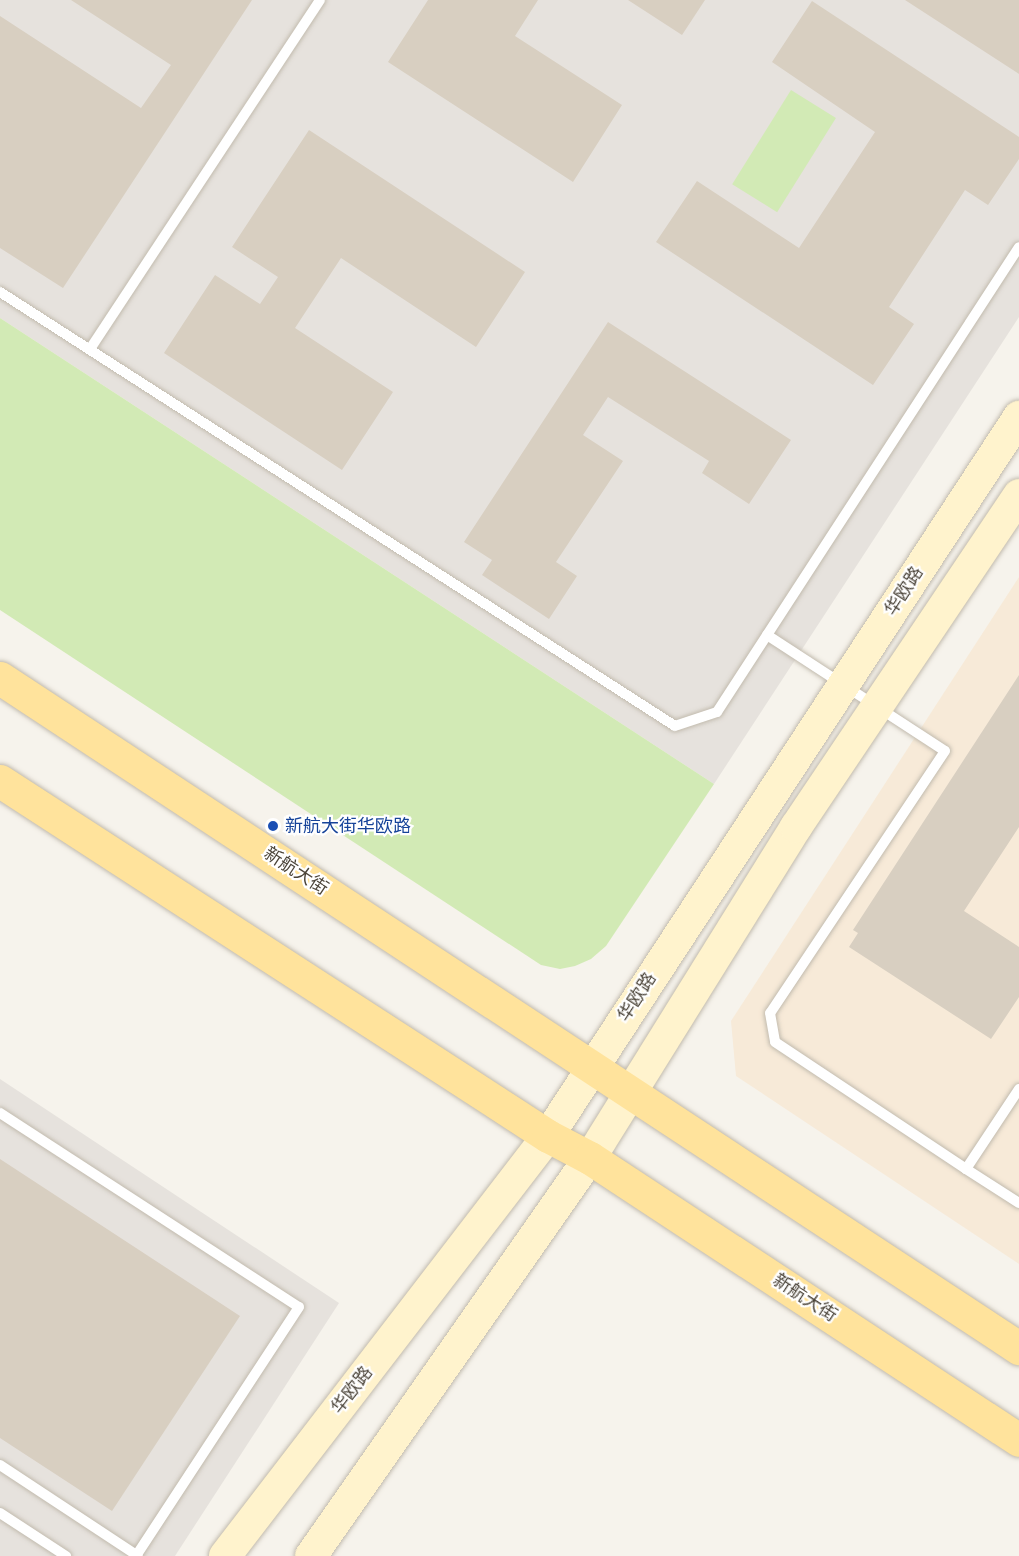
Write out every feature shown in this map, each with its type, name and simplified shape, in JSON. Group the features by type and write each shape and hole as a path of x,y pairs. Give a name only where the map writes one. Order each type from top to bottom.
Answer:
{"main road":[{"name":"华欧路","path":"225,1556 548,1136 591,1066 1018,419"},
{"path":"311,1556 590,1158 877,707 1019,495"},
{"name":"新航大街","path":"0,678 631,1091"},
{"path":"0,781 548,1136"},
{"path":"631,1091 1019,1348"},
{"name":"新航大街","path":"548,1136 590,1158 1019,1440"}],"lane":[{"path":"90,349 320,0"},
{"path":"0,291 675,726 717,712 1019,247"},
{"path":"767,635 945,751 770,1013 775,1042 1019,1203"},
{"path":"966,1169 1019,1089"},
{"path":"0,1113 299,1307 137,1556 0,1465"},
{"path":"0,1513 66,1556"}],"shaded area":[{"path":"0,0 1019,0 1019,317 714,784 0,318"},
{"path":"1019,577 1019,1264 736,1076 731,1021"},
{"path":"0,1079 339,1303 175,1556 0,1556"}],"green space":[{"path":"791,90 836,118 777,212 732,184"},
{"path":"0,318 714,784 606,946 591,959 575,966 560,969 541,965 0,610"}],"building":[{"path":"71,0 252,0 63,288 0,248 0,16 141,108 171,65"},
{"path":"428,0 538,0 515,36 622,105 573,182 388,62"},
{"path":"628,0 705,0 682,35"},
{"path":"905,0 1019,0 1019,74"},
{"path":"812,1 1019,137 1019,159 988,205 965,190 889,307 914,324 873,385 656,242 697,181 799,248 875,132 772,62"},
{"path":"309,130 525,272 476,347 341,258 295,328 393,392 342,470 164,353 215,275 260,304 278,277 232,247"},
{"path":"608,322 791,440 749,504 702,473 709,461 608,397 583,435 623,461 556,562 577,576 549,619 482,575 492,560 464,542"},
{"path":"1019,675 1019,827 964,911 1019,947 1019,997 991,1039 849,947 858,933 853,930"},
{"path":"0,1159 240,1316 112,1511 0,1438"}],"place":[{"name":"新航大街华欧路","path":"273,826"}]}
